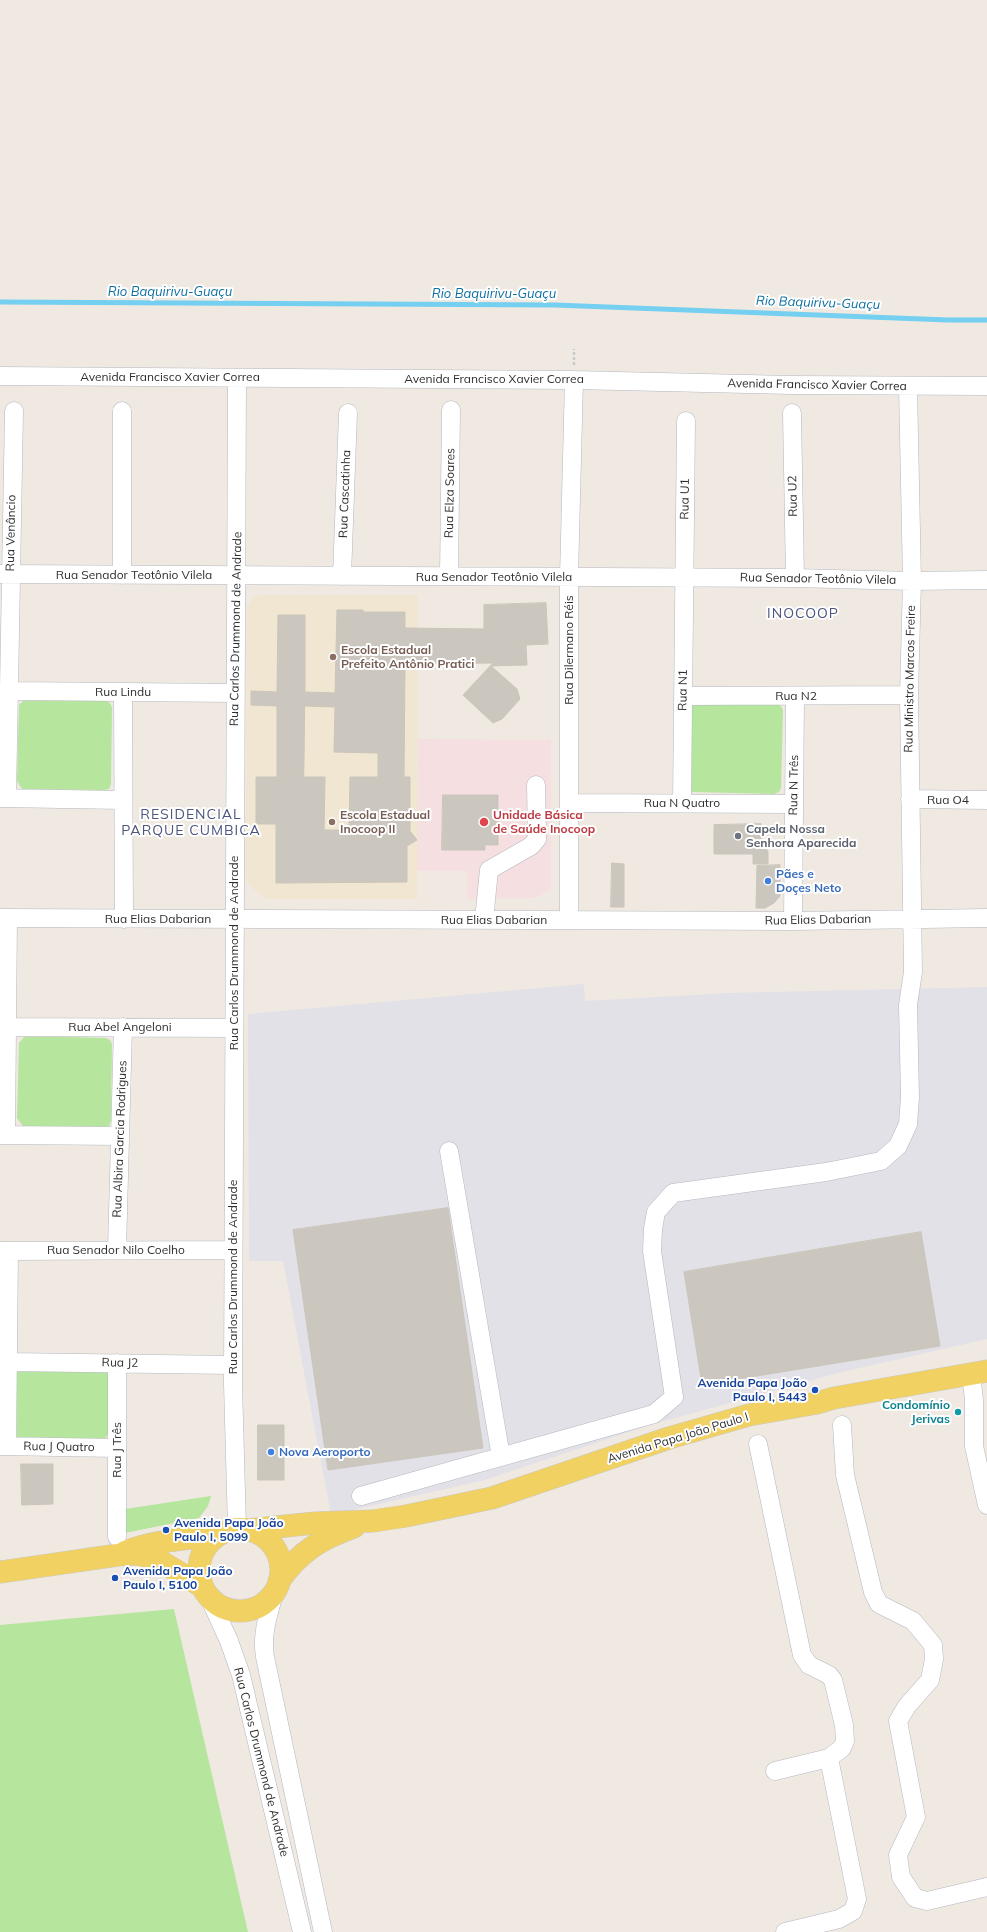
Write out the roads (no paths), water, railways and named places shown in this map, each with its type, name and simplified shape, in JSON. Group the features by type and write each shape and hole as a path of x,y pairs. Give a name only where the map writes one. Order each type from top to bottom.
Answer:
{"main road":[{"name":"Avenida Papa João Paulo I","path":"0,1572 117,1546 142,1546 169,1540 234,1531 315,1523 373,1521 406,1516 492,1498 669,1438 749,1415 818,1403 834,1398 979,1373"},
{"name":"Avenida Papa João Paulo I","path":"277,1586 298,1556 314,1544 331,1535 373,1521"},
{"path":"234,1531 256,1532 272,1544 280,1562 281,1571 277,1586 262,1604 243,1610 224,1607 206,1591 200,1578 201,1558 208,1545 234,1531"},
{"name":"Avenida Papa João Paulo I","path":"117,1546 162,1562 206,1591"}],"street":[{"name":"Avenida Francisco Xavier Correa","path":"0,376 574,380 987,386"},
{"name":"Rua Carlos Drummond de Andrade","path":"234,1531 233,1250 237,378"},
{"name":"Rua Dilermano Réis","path":"569,920 570,577 574,380"},
{"name":"Rua Ministro Marcos Freire","path":"501,1457 654,1414 674,1397 652,1251 653,1229 656,1212 673,1193 826,1172 881,1161 898,1146 908,1124 910,1097 908,1005 913,972 913,919 909,695 912,581 908,386"},
{"name":"Rua Elza Soares","path":"449,576 451,410"},
{"name":"Rua Venâncio","path":"3,798 10,691 5,574 14,411"},
{"path":"122,411 122,575"},
{"name":"Rua Cascatinha","path":"342,576 348,412"},
{"name":"Rua U2","path":"792,413 795,578"},
{"name":"Rua U1","path":"684,578 686,421"},
{"name":"Rua Senador Teotônio Vilela","path":"5,574 795,578 912,581 987,580"},
{"name":"Rua N1","path":"682,803 684,578"},
{"name":"Rua Lindu","path":"10,691 236,693"},
{"path":"123,692 124,919"},
{"name":"Rua N2","path":"683,696 795,697 909,695"},
{"name":"Rua N Três","path":"793,921 795,697"},
{"path":"484,920 489,870 531,846 537,840 536,785"},
{"path":"3,798 123,800"},
{"name":"Rua O4","path":"910,799 987,800"},
{"name":"Rua N Quatro","path":"569,803 794,804"},
{"path":"4,918 7,1027 3,1135 120,1136"},
{"name":"Rua Elias Dabarian","path":"4,918 793,921 987,918"},
{"name":"Rua Abel Angeloni","path":"7,1027 234,1028"},
{"name":"Rua Albira Garcia Rodrigues","path":"117,1250 123,1027"},
{"path":"362,1496 501,1457 449,1151"},
{"name":"Rua Senador Nilo Coelho","path":"4,1251 233,1250"},
{"path":"4,1251 8,1362 4,1446"},
{"name":"Rua J2","path":"8,1362 233,1365"},
{"name":"Rua J Três","path":"117,1363 117,1546"},
{"path":"979,1373 974,1400 974,1446 987,1505"},
{"path":"842,1425 845,1475 873,1592 879,1604 913,1621 933,1645 934,1659 930,1680 907,1706 898,1721 916,1817 898,1855 901,1877 915,1898 927,1901 987,1887"},
{"path":"758,1444 802,1655 809,1665 829,1675 836,1686 845,1741 842,1748 829,1758 775,1771"},
{"name":"Rua J Quatro","path":"4,1446 117,1448"},
{"name":"Rua Carlos Drummond de Andrade","path":"277,1586 264,1630 263,1642 323,1932"},
{"name":"Rua Carlos Drummond de Andrade","path":"206,1591 229,1641 242,1675 302,1932"},
{"path":"785,1932 838,1919 854,1911 857,1899 829,1758"}],"waterway":[{"name":"Rio Baquirivu-Guaçu","path":"0,302 555,305 948,320 987,320"}],"place":[{"name":"Escola Estadual Prefeito Antônio Pratici","path":"333,657"},
{"name":"Escola Estadual Inocoop II","path":"332,822"},
{"name":"Unidade Básica de Saúde Inocoop","path":"484,822"},
{"name":"Capela Nossa Senhora Aparecida","path":"738,836"},
{"name":"Pães e Doçes Neto","path":"768,881"},
{"name":"Avenida Papa João Paulo I, 5443","path":"815,1390"},
{"name":"Condomínio Jerivas","path":"958,1412"},
{"name":"Nova Aeroporto","path":"271,1452"},
{"name":"Avenida Papa João Paulo I, 5099","path":"166,1530"},
{"name":"Avenida Papa João Paulo I, 5100","path":"115,1578"}],"district":[{"name":"INOCOOP","path":"803,614"},
{"name":"RESIDENCIAL PARQUE CUMBICA","path":"191,824"}]}
